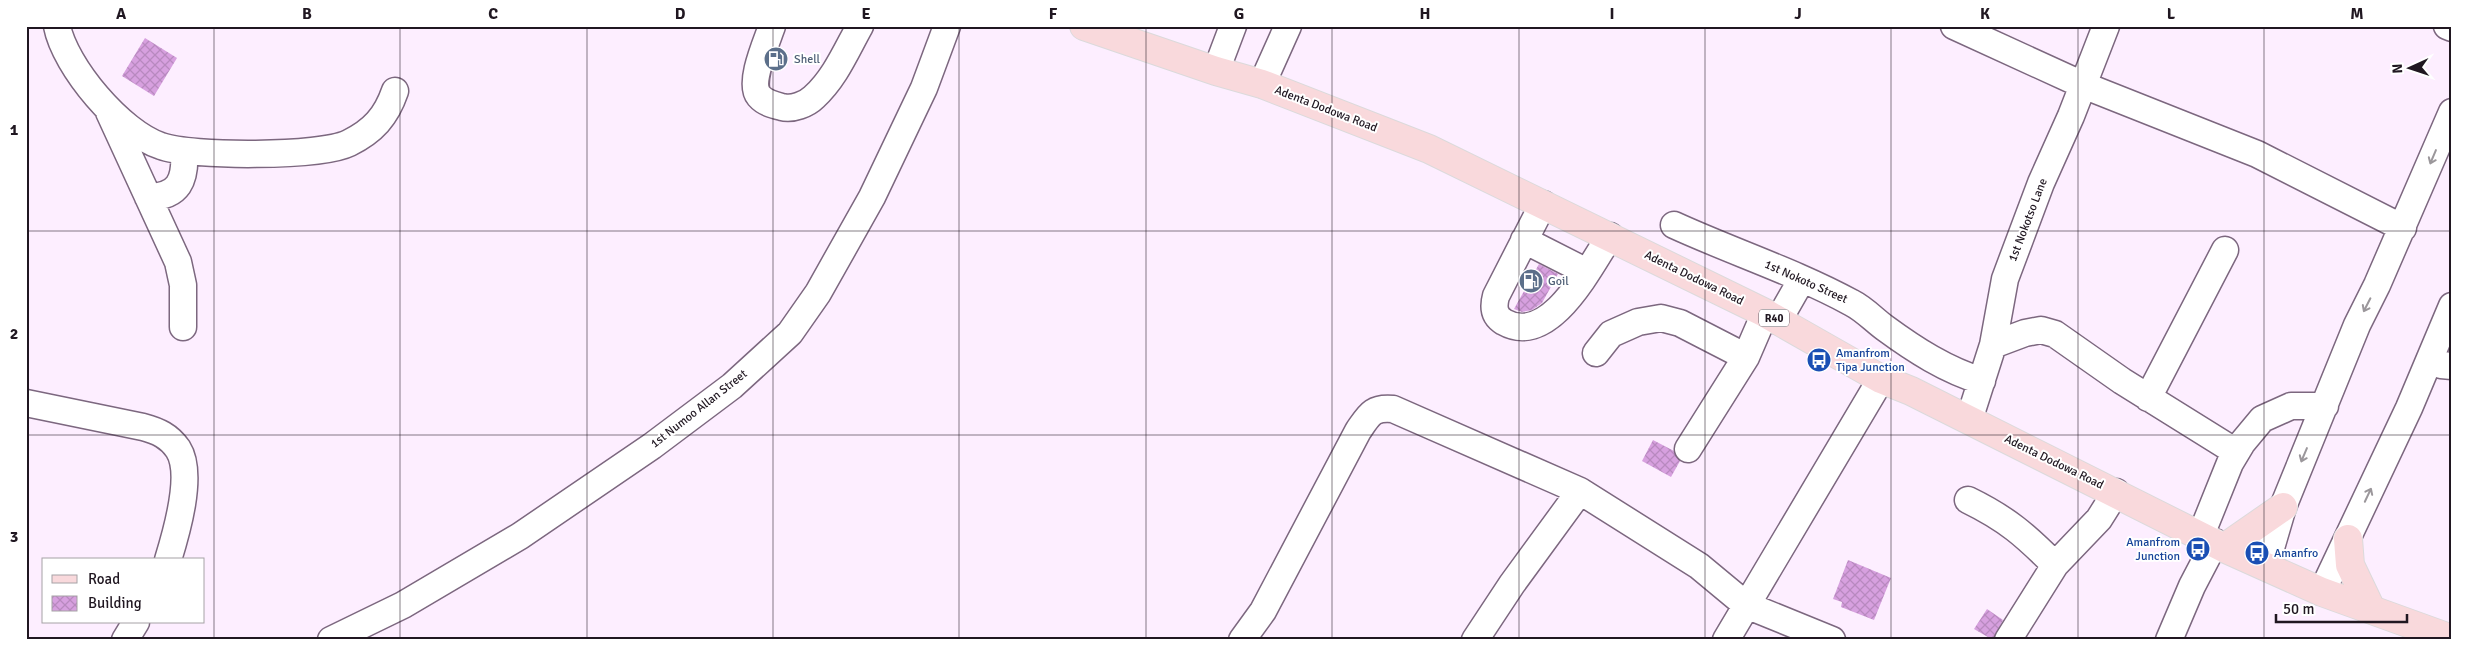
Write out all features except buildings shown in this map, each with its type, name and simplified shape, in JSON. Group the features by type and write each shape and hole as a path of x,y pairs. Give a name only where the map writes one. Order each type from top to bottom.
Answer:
{"main road":[{"name":"Adenta Dodowa Road","path":"1084,26 1216,71 1262,84 1429,149 1772,317 1881,380 1911,391 2214,542 2322,592 2452,639"},
{"path":"2214,542 2283,506"},
{"path":"2348,539 2350,565 2371,609"}],"street":[{"path":"56,26 63,47 73,64 107,107 138,135 160,146 194,153 275,153 322,150 346,144 379,123 389,108 395,91"},
{"path":"772,26 759,61 755,86 758,95 770,104 787,108 813,99 830,80 855,28"},
{"name":"1st Numoo Allan Street","path":"331,640 403,605 520,536 652,446 724,392 790,333 818,293 872,197 924,88 948,26"},
{"path":"1216,71 1233,26"},
{"path":"1262,84 1288,26"},
{"path":"1954,26 2083,85 2257,154 2403,228"},
{"name":"1st Nokotso Lane","path":"1969,420 1993,345 2005,280 2041,183 2106,26"},
{"path":"2447,26 2452,28"},
{"path":"107,107 178,262 182,285 183,327"},
{"path":"2266,565 2283,506 2358,325 2403,228 2452,112"},
{"path":"148,197 169,194 177,188 183,177 184,151"},
{"path":"1542,204 1496,296 1494,306 1497,318 1506,323 1522,329 1540,323 1556,313 1587,272 1610,236"},
{"name":"1st Nokoto Street","path":"1674,225 1731,251 1768,264 1854,304 1933,359 1958,373 1982,381"},
{"path":"1524,240 1587,272"},
{"path":"2148,398 2225,250"},
{"path":"1688,448 1772,317 1802,279"},
{"path":"2322,592 2441,362 2452,306"},
{"path":"1596,353 1611,334 1638,322 1661,318 1680,323 1746,357"},
{"path":"1993,345 2025,333 2041,330 2055,334 2148,398 2236,452"},
{"path":"1726,640 1881,380"},
{"path":"26,403 143,427 160,432 169,439 179,451 183,468 183,495 178,527 169,558"},
{"path":"2169,640 2192,586 2214,542 2236,452 2262,419 2291,406 2325,406"},
{"path":"1242,640 1263,611 1358,431 1368,416 1380,408 1393,409 1580,491 1699,566 1746,605 1831,640"},
{"path":"1475,640 1512,584 1580,491"},
{"path":"2008,640 2055,566 2099,519 2116,492"},
{"path":"1968,500 2001,517 2026,537 2055,566"},
{"path":"125,640 135,624"}],"place":[{"name":"Shell","path":"776,59"},
{"name":"Goil","path":"1531,281"},
{"name":"Amanfrom Tipa Junction","path":"1819,360"},
{"name":"Amanfrom Junction","path":"2198,549"},
{"name":"Amanfro","path":"2257,553"}]}
